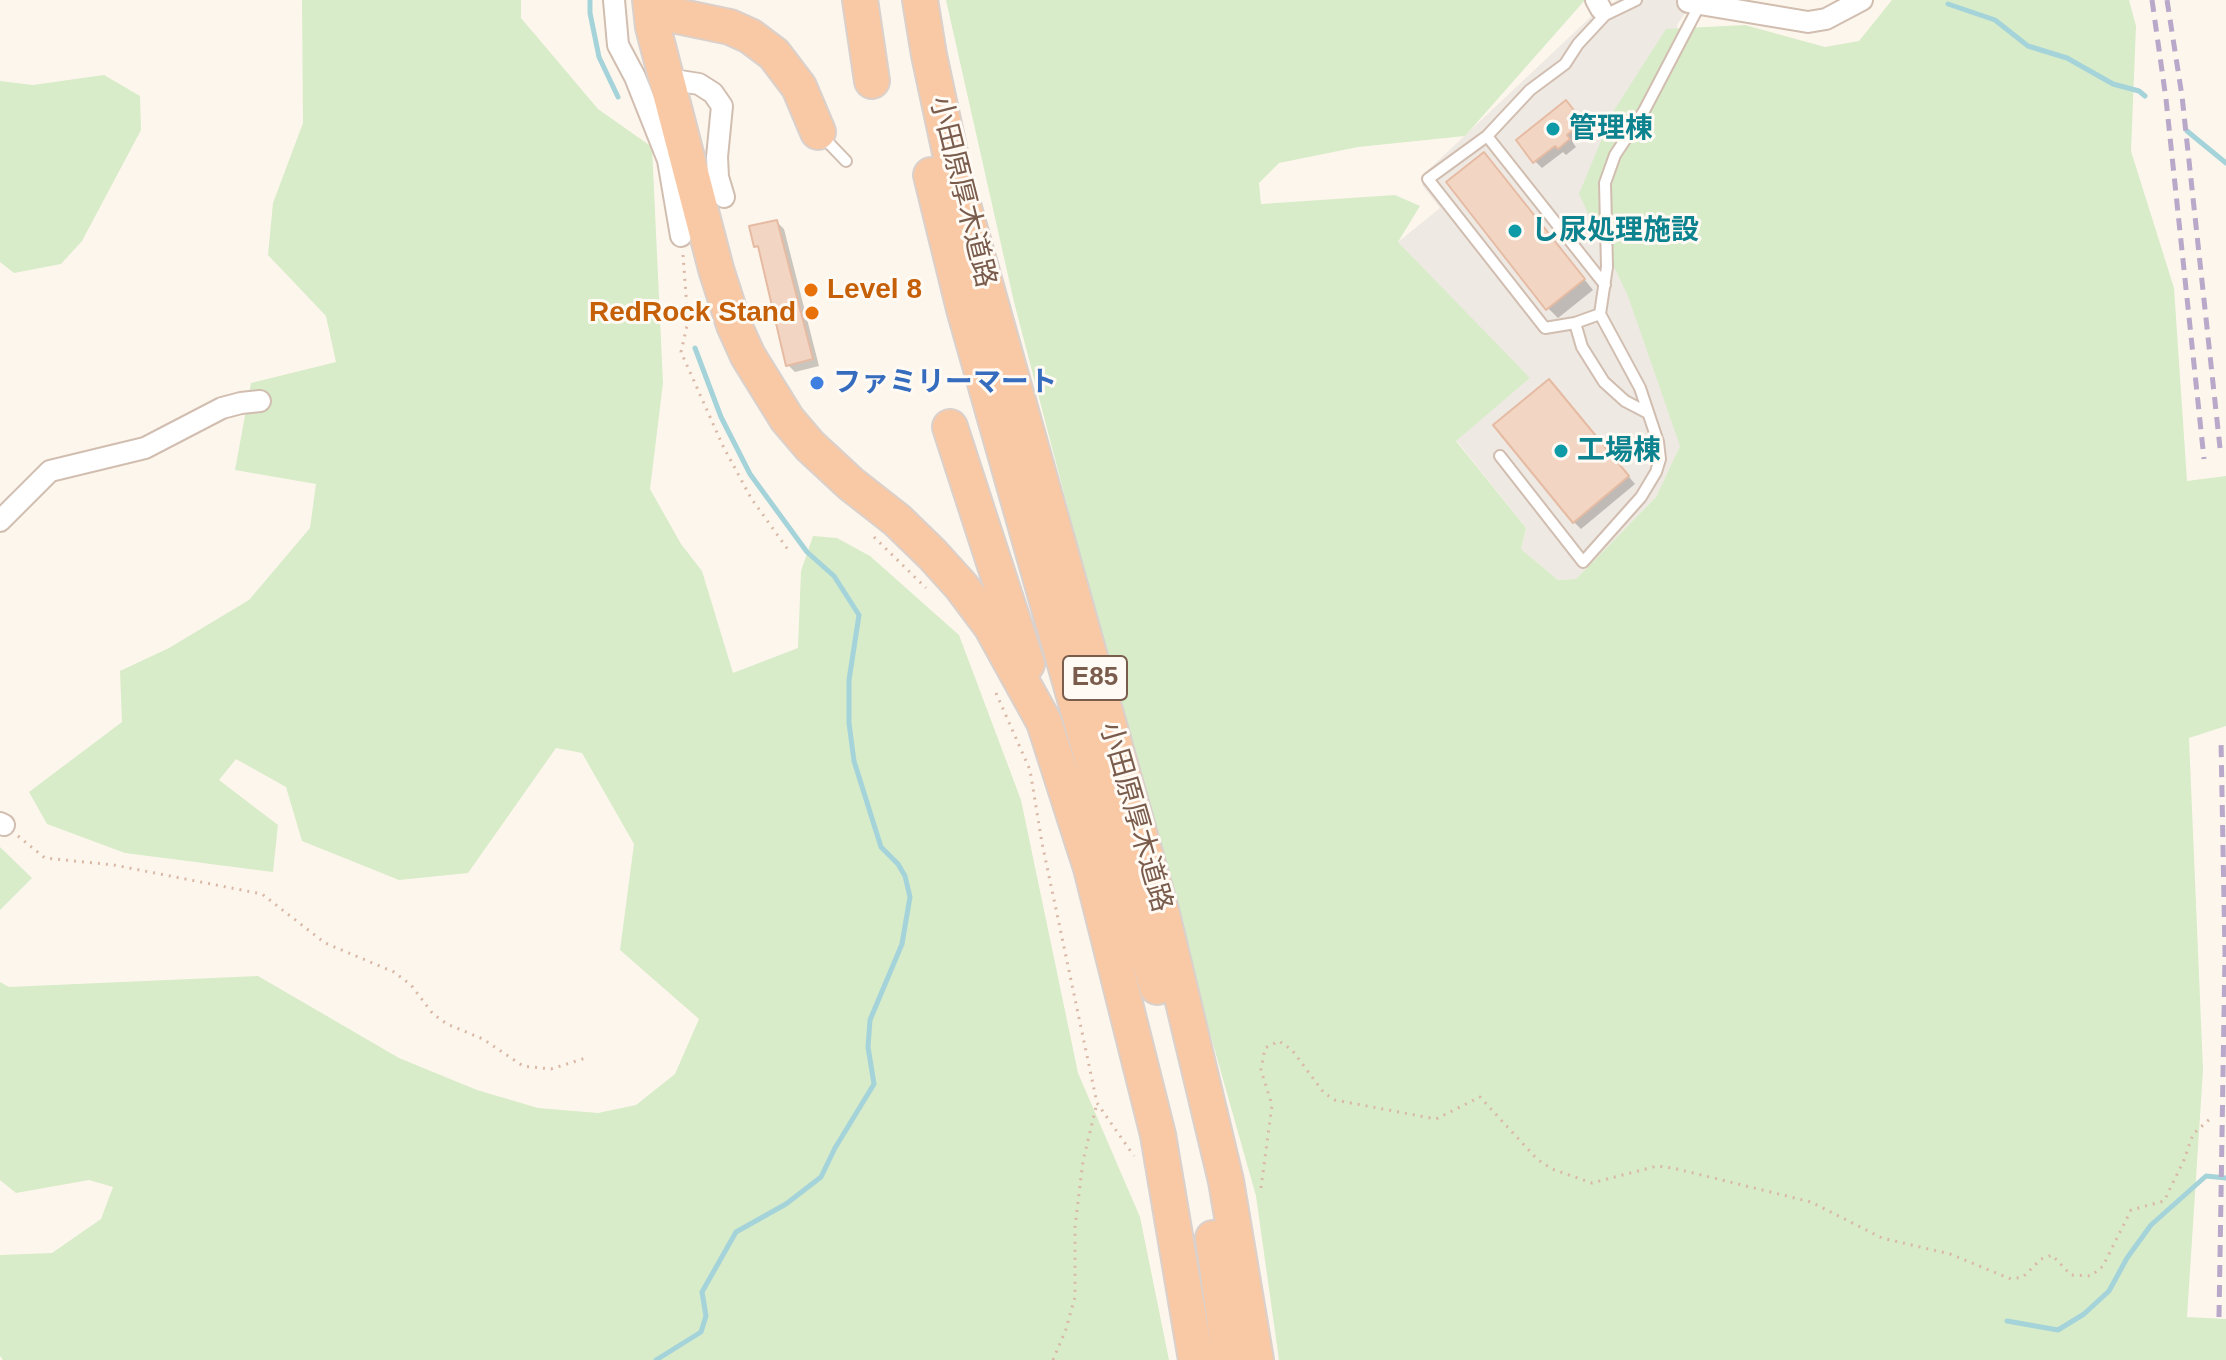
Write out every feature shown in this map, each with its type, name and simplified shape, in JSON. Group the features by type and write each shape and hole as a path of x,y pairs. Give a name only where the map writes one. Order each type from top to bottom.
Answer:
{"highway":[{"path":"652,0 663,10 677,16 730,27 750,36 774,54 799,87 818,132"},
{"path":"652,0 653,27 716,269 734,325 748,356 787,419 810,446 915,537 961,586 991,626 1044,722"},
{"path":"860,0 872,81"},
{"name":"小田原厚木道路","path":"897,0 932,177 964,309 1173,1047 1213,1233 1230,1360"},
{"name":"小田原厚木道路","path":"920,0 955,176 1162,914 1226,1181 1256,1360"},
{"path":"950,427 1011,608 1091,868 1158,1135 1196,1360"}],"street":[{"path":"614,0 618,45 645,78 668,160 681,236"},
{"path":"1688,2 1808,22 1826,19 1862,0"},
{"path":"680,81 699,84 713,93 722,106 717,157 718,177 724,197"},
{"path":"0,521 50,471 145,448 222,408 260,401"}],"lane":[{"path":"1600,314 1575,323 1545,328 1428,179 1487,136 1530,90 1565,64 1601,8 1636,0"},
{"path":"1500,456 1583,562 1641,497 1656,472 1660,459 1658,442 1640,388 1600,314 1607,267 1605,183 1615,155 1644,111 1688,2"},
{"path":"818,132 846,161"},
{"path":"1487,136 1605,285"},
{"path":"1575,323 1582,347 1604,382 1625,401 1648,413"}],"path":[{"path":"681,236 688,321 681,352 723,446 751,498 789,551"},
{"path":"871,534 932,594"},
{"path":"995,689 1030,770 1042,843 1097,1103 1136,1160"},
{"path":"2,824 45,858 114,865 262,894 325,943 394,972 411,985 433,1014 447,1024 483,1039 523,1066 551,1069 589,1057"},
{"path":"1261,1188 1272,1105 1261,1070 1265,1048 1279,1041 1292,1050 1324,1093 1335,1100 1436,1119 1480,1097 1537,1159 1552,1169 1592,1183 1657,1166 1673,1168 1811,1202 1882,1238 1950,1254 2011,1279 2023,1277 2041,1259 2052,1255 2071,1275 2091,1276 2103,1266 2131,1210 2164,1201 2193,1134 2211,1118"},
{"path":"1053,1360 1075,1297 1075,1227 1083,1161 1097,1103"}],"shaded area":[{"path":"1618,0 1688,0 1686,12 1677,25 1688,89 1680,446 1656,497 1576,579 1558,580 1521,549 1526,528 1456,440 1529,379 1398,242 1440,208 1422,185 1424,174 1598,10"}],"green space":[{"path":"302,0 521,0 521,18 598,109 652,147 663,383 650,489 681,544 702,571 733,673 798,648 801,571 813,536 837,538 870,556 959,635 1021,800 1078,1073 1140,1217 1169,1360 3,1360 0,1356 0,1255 52,1253 101,1219 113,1187 89,1180 16,1193 0,1180 0,982 9,987 258,976 399,1058 477,1090 538,1108 598,1113 636,1105 675,1074 699,1019 620,950 634,844 582,753 556,748 468,873 399,880 302,841 286,787 236,759 219,780 278,825 273,872 125,853 47,824 29,792 122,722 120,671 169,648 249,600 310,528 316,484 235,470 251,383 336,362 326,316 268,255 273,203 303,123"},
{"path":"946,0 1585,0 1465,136 1358,147 1279,163 1259,183 1261,204 1395,195 1420,206 1398,242 1530,378 1456,441 1526,528 1521,549 1558,580 1576,579 1656,497 1680,446 1628,296 1579,194 1613,112 1666,29 1745,25 1825,47 1859,41 1892,0 2129,0 2136,26 2131,151 2174,288 2187,481 2226,476 2226,726 2189,738 2203,1070 2187,1317 2226,1319 2226,1360 1279,1360 1256,1196 1143,796 1014,302"},
{"path":"104,75 140,96 141,130 82,241 61,264 14,273 0,262 0,81 33,85"},
{"path":"0,847 32,878 0,910"}],"building":[{"name":"管理棟","path":"1566,100 1583,122 1567,135 1570,139 1558,149 1555,146 1533,163 1516,140"},
{"name":"し尿処理施設","path":"1484,152 1585,279 1546,310 1446,182"},
{"path":"777,220 813,359 786,366 758,246 754,247 749,226"},
{"name":"工場棟","path":"1549,379 1629,476 1573,523 1493,425"}],"waterway":[{"path":"590,0 599,57 618,97"},
{"path":"1948,4 1995,20 2028,46 2067,58 2113,84 2139,91 2145,96"},
{"path":"2187,131 2226,163"},
{"path":"656,1360 701,1332 706,1316 702,1292 736,1232 786,1204 821,1177 874,1084 868,1047 870,1020 902,944 910,897 905,876 881,847 854,761 849,723 849,680 859,615 834,576 807,552 750,474 721,417 695,348"},
{"path":"2007,1321 2058,1330 2084,1314 2109,1291 2127,1258 2151,1225 2206,1176 2226,1178"}],"railway":[{"path":"2152,0 2166,99 2204,459"},
{"path":"2167,0 2182,96 2220,448"},
{"path":"2219,1317 2225,954 2221,740"}],"place":[{"name":"管理棟","path":"1553,129"},
{"name":"し尿処理施設","path":"1515,231"},
{"name":"Level 8","path":"811,290"},
{"name":"RedRock Stand","path":"812,313"},
{"name":"ファミリーマート","path":"817,383"},
{"name":"工場棟","path":"1561,451"}]}
